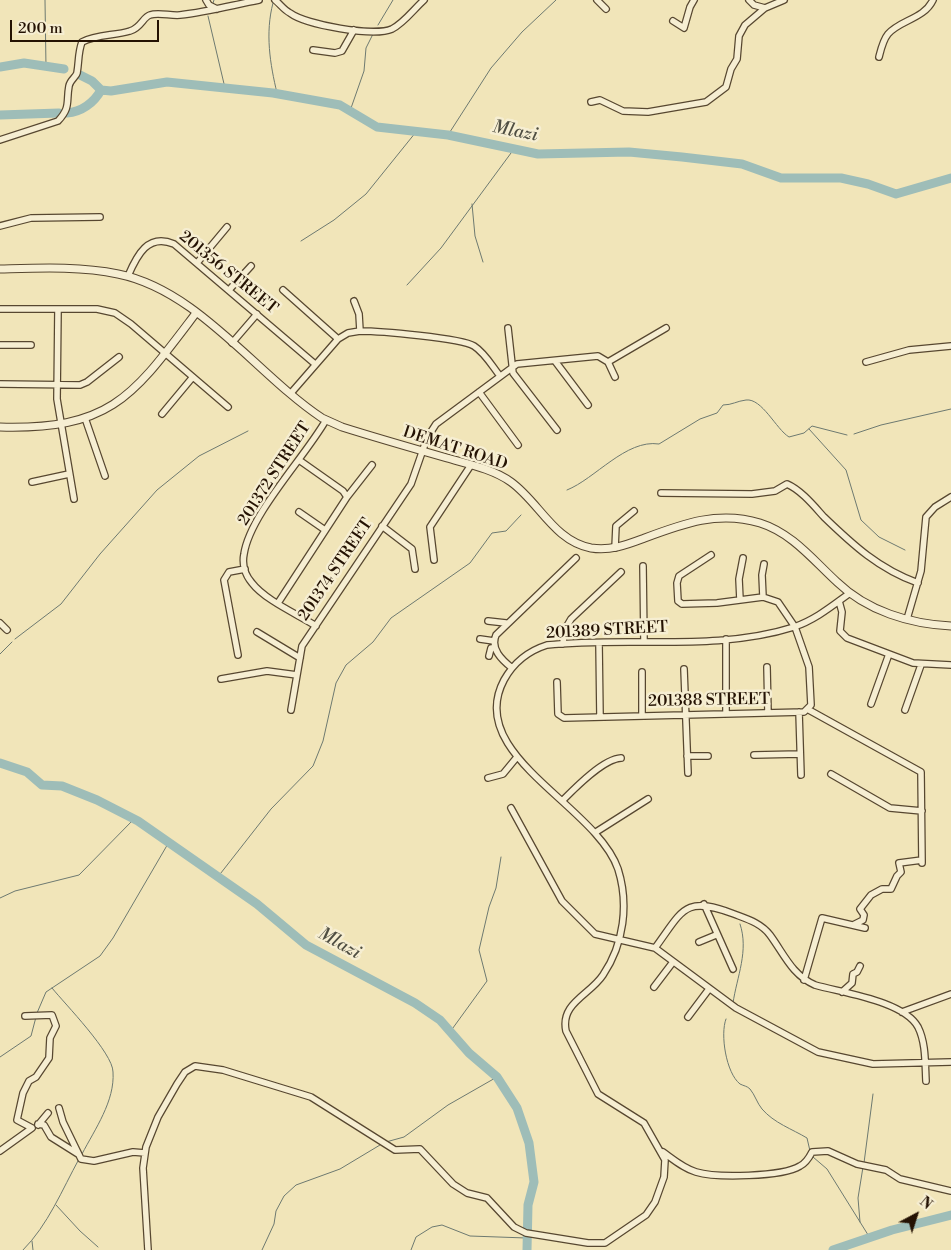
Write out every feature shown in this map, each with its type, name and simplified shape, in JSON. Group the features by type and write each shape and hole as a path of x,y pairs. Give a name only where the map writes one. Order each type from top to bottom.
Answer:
{"street":[{"path":"206,0 212,7 218,9"},
{"path":"0,140 58,121 63,116 68,105 70,83 77,74 79,49 82,42 90,38 132,31 151,14 174,16 259,0"},
{"path":"275,0 296,16 319,24 354,30 383,31 393,28 424,0"},
{"path":"597,0 606,9"},
{"path":"673,21 684,28 694,0"},
{"path":"749,0 754,5 765,8"},
{"path":"591,102 600,100 623,110 648,112 710,99 726,87 731,69 737,59 737,47 742,30 754,15 784,0"},
{"path":"878,57 889,33 915,18 933,1"},
{"path":"313,50 336,53 342,51 354,30"},
{"path":"0,226 31,218 100,217"},
{"path":"197,263 227,227"},
{"name":"201356 STREET","path":"128,276 144,247 159,241 174,244 316,364"},
{"path":"229,290 251,266"},
{"name":"DEMAT ROAD","path":"0,269 85,270 128,276 160,289 196,312 291,393 326,420 497,474 515,485 555,528 572,541 594,549 615,548 697,520 728,517 745,519 773,528 795,542 850,593 880,610 907,619 951,626"},
{"path":"282,290 338,339"},
{"path":"354,302 359,314 360,331"},
{"path":"0,309 97,309 115,314 228,407"},
{"path":"58,309 57,399 74,499"},
{"path":"0,427 61,425 86,418 104,410 126,396 144,379 196,312"},
{"path":"232,343 257,314"},
{"path":"508,328 513,372 557,430"},
{"path":"608,362 666,328"},
{"path":"291,393 338,339 348,333 360,331 472,345 480,351 500,376"},
{"path":"0,344 31,345"},
{"path":"866,362 909,350 951,346"},
{"path":"511,367 523,363 598,356 608,362 614,377"},
{"path":"0,384 73,386 87,382 120,357"},
{"path":"556,361 588,406"},
{"name":"201374 STREET","path":"291,710 302,646 414,480 430,432 436,424 511,367"},
{"path":"162,414 192,378"},
{"path":"479,392 518,444"},
{"path":"86,418 105,476"},
{"name":"201372 STREET","path":"245,569 243,556 252,532 270,502 326,420"},
{"path":"299,460 343,491 347,497"},
{"path":"278,603 347,497 372,465"},
{"path":"434,560 430,527 472,465"},
{"path":"32,482 69,474"},
{"path":"661,492 752,494 775,491 787,484 865,556 893,573 918,583"},
{"path":"907,619 922,566 926,517 951,497"},
{"path":"615,548 616,526 634,511"},
{"path":"299,512 325,530"},
{"path":"382,526 412,549 415,569"},
{"path":"711,555 679,576 677,583 678,602 682,604 763,597 772,599 783,606 795,627 808,667 811,705 809,710 921,772 922,861 899,863 901,872 891,889 882,889 871,895 860,909 864,915 863,920 853,925"},
{"path":"512,668 504,661 495,648 494,640 506,623 576,558"},
{"path":"740,600 739,579 743,558"},
{"path":"763,597 762,575 764,564"},
{"path":"643,566 644,642"},
{"path":"238,655 224,580 229,572 245,569 256,588 316,626"},
{"path":"563,644 564,631 571,620 621,572"},
{"name":"201389 STREET","path":"661,1151 644,1123 598,1094 566,1031 564,1022 567,1011 604,974 619,938 624,915 621,881 611,854 596,832 517,757 505,740 497,716 501,686 512,668 532,651 547,645 726,639 795,627 823,613 850,593"},
{"path":"839,601 842,612 840,631 843,636 921,665 951,665"},
{"path":"488,621 506,623"},
{"path":"0,623 7,630"},
{"path":"257,632 300,658"},
{"path":"480,639 494,640"},
{"path":"726,639 726,714"},
{"path":"599,643 600,717"},
{"path":"489,656 491,648 495,648"},
{"path":"871,704 889,654"},
{"path":"904,710 921,665"},
{"path":"767,667 768,713"},
{"path":"684,668 688,773"},
{"path":"221,679 268,671 297,675"},
{"path":"642,672 642,716"},
{"name":"201388 STREET","path":"557,682 559,716 564,718 799,712 809,710"},
{"path":"799,712 801,775"},
{"path":"754,755 800,754"},
{"path":"687,756 708,756"},
{"path":"488,778 502,774 517,757"},
{"path":"563,800 582,781 613,759 621,758"},
{"path":"831,774 890,808 922,810"},
{"path":"596,832 648,799"},
{"path":"511,808 565,905 595,934 619,938 655,948 736,1008 818,1052 873,1064 951,1062"},
{"path":"655,948 683,912 693,906 704,904 750,920 763,928 794,971 804,980 902,1012 917,1026 922,1037 926,1081"},
{"path":"704,904 716,935 733,969"},
{"path":"804,980 822,918 865,928"},
{"path":"699,942 716,935"},
{"path":"654,987 673,962"},
{"path":"842,992 852,983 853,974 857,972 860,966"},
{"path":"688,1017 709,989"},
{"path":"902,1012 951,994"},
{"path":"25,1016 52,1015 56,1023 50,1038 49,1058 36,1076 29,1081 23,1093 17,1120 30,1128 44,1125 52,1138 78,1154 81,1158 94,1161 133,1152 145,1153"},
{"path":"148,1250 143,1168 145,1153 158,1117 185,1072 195,1066 223,1070 311,1097 395,1150 420,1148 453,1184 467,1193 487,1198 514,1227 526,1233 598,1244 616,1238 650,1212 666,1172 666,1163 661,1151"},
{"path":"59,1108 78,1154"},
{"path":"0,1151 48,1114"},
{"path":"661,1151 682,1167 698,1172 744,1176 798,1168 807,1161 812,1152 828,1151 857,1164 886,1170 900,1179 951,1191"}],"waterway":[{"path":"45,0 46,67"},
{"path":"378,25 393,0"},
{"path":"448,135 491,68 522,32 556,0"},
{"path":"273,3 269,26 269,48 277,93"},
{"path":"208,16 225,88"},
{"path":"350,111 364,71 366,48 373,34"},
{"name":"Mlazi","path":"0,67 24,63 64,69"},
{"name":"Mlazi","path":"80,75 92,81 101,90 111,91 167,82 273,93 340,105 377,127 448,135 538,154 629,152 682,157 742,164 781,178 841,178 868,184 896,194 951,178"},
{"path":"67,113 87,106 101,90"},
{"path":"0,115 59,113"},
{"path":"301,241 334,220 366,194 416,132"},
{"path":"407,285 441,248 514,149"},
{"path":"472,204 475,236 483,262"},
{"path":"567,490 578,485 623,453 647,444 659,444 700,419 717,413 723,405 746,400 758,404 789,437 804,433 812,426 847,435"},
{"path":"854,434 881,425 951,409"},
{"path":"809,429 846,470 861,520 879,537 905,550"},
{"path":"15,639 61,604 100,554 157,490 199,456 248,431"},
{"path":"217,878 271,809 313,766 323,741 336,683 346,665 373,642 391,618 470,563 492,533 506,531 521,515"},
{"path":"0,654 12,642"},
{"name":"Mlazi","path":"0,763 27,772 42,785 62,786 97,800 138,821 257,904 306,945 415,1003 440,1020 469,1053 497,1077 517,1108 529,1143 534,1182 528,1205 527,1250"},
{"path":"0,898 15,891 79,875 134,819"},
{"path":"37,1013 46,992 100,956 113,938 169,842"},
{"path":"450,1032 487,981 479,950 489,907 496,888 501,857"},
{"path":"733,1003 743,954 740,924"},
{"path":"52,988 97,1041 111,1064 113,1072 111,1094 98,1125 82,1154"},
{"path":"0,1057 31,1036 36,1017"},
{"path":"726,1019 724,1043 728,1063 735,1079 750,1089 760,1107 767,1114 807,1138 810,1151"},
{"path":"386,1142 404,1137 448,1105 497,1077"},
{"path":"864,1163 873,1094"},
{"path":"262,1250 274,1224 276,1211 284,1196 296,1185 340,1169 380,1145"},
{"path":"813,1157 827,1169 870,1238"},
{"path":"23,1250 40,1230 79,1159"},
{"path":"860,1222 858,1198 863,1167"},
{"path":"56,1205 98,1247"},
{"name":"Mlazi","path":"833,1250 892,1230 951,1215"},
{"path":"411,1250 416,1237 432,1227 442,1225 470,1236 526,1238"},
{"path":"32,1241 33,1250"}]}
